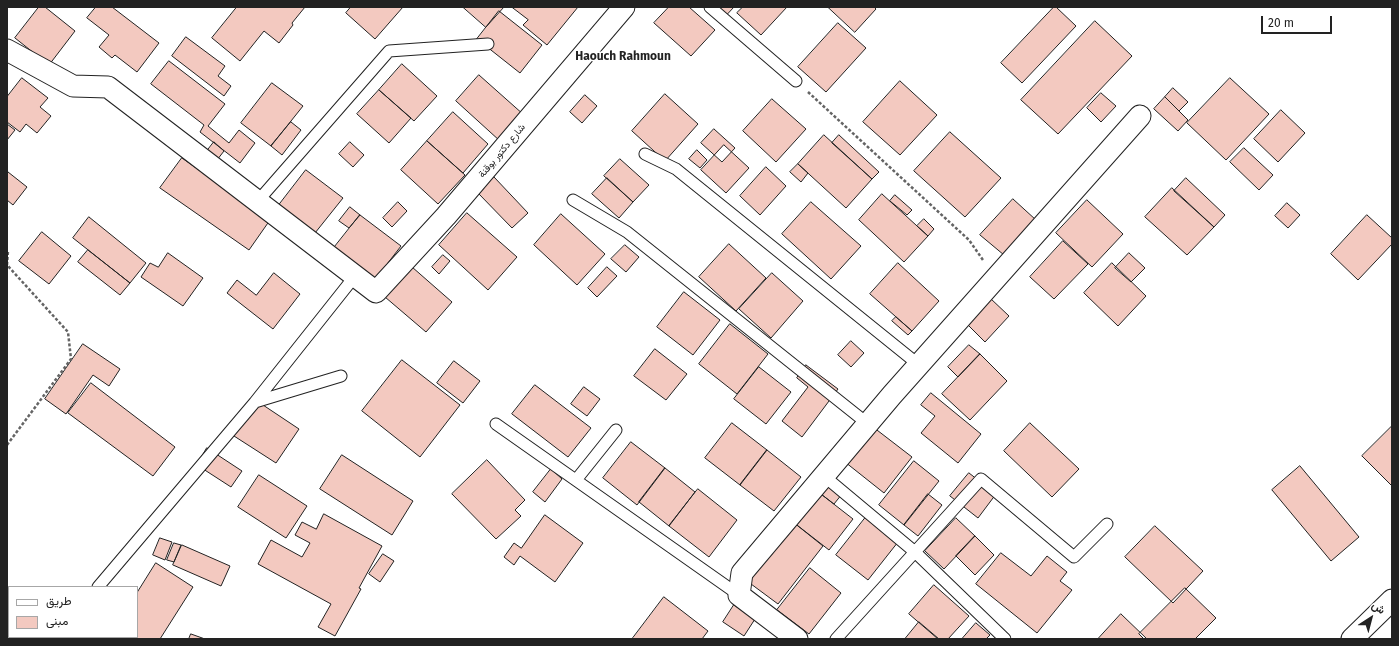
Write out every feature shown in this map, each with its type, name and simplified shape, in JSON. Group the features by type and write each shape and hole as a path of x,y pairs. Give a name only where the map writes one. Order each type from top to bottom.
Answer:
{"street":[{"name":"شارع دكتور بوقنة","path":"354,276 376,292 446,216 624,7"},
{"path":"7,50 73,86 108,87 354,276"},
{"path":"797,639 739,595 742,573 919,365 1140,116"},
{"path":"1352,639 1392,600"}],"lane":[{"path":"710,7 796,81"},
{"path":"257,202 389,51 488,44"},
{"path":"645,154 676,169 919,365"},
{"path":"573,200 627,232 868,424"},
{"path":"99,586 255,402 354,276"},
{"path":"255,402 341,376"},
{"path":"496,424 739,595"},
{"path":"576,480 616,430"},
{"path":"824,476 915,552 1005,639"},
{"path":"836,639 981,479 1074,557 1107,524"}],"path":[{"path":"796,81 969,240 995,279"},
{"path":"7,445 71,359 68,332 7,265 8,250"}],"building":[{"path":"39,7 45,7 75,31 49,65 15,38"},
{"path":"96,7 112,7 159,43 137,72 115,55 112,58 99,47 109,35 87,18"},
{"path":"237,7 305,7 279,43 264,31 240,61 212,38"},
{"path":"351,7 403,7 375,39 346,13"},
{"path":"463,7 504,7 486,27"},
{"path":"512,7 578,7 547,45 523,25 528,20"},
{"path":"669,7 689,7 715,30 691,56 654,23"},
{"path":"704,7 734,7 720,22"},
{"path":"743,7 787,7 761,35 737,13"},
{"path":"828,7 874,7 876,9 855,32"},
{"path":"1054,7 1056,7 1076,26 1022,83 1001,63"},
{"path":"499,11 542,45 520,73 477,39"},
{"path":"1095,21 1132,56 1058,134 1021,100"},
{"path":"838,23 866,48 826,92 798,67"},
{"path":"186,37 225,66 218,76 231,86 224,96 172,56"},
{"path":"169,61 225,104 208,126 229,143 239,130 255,143 240,163 200,132 204,125 151,84"},
{"path":"402,64 437,96 414,121 379,90"},
{"path":"479,75 524,115 500,141 456,101"},
{"path":"22,78 48,98 40,107 51,116 37,133 26,124 20,132 7,122 7,97"},
{"path":"1230,78 1269,114 1226,160 1187,123"},
{"path":"900,81 937,115 900,155 863,122"},
{"path":"272,83 303,106 271,146 241,123"},
{"path":"1173,88 1188,102 1179,111 1165,97"},
{"path":"379,90 411,118 389,143 357,114"},
{"path":"1101,93 1116,106 1101,122 1087,108"},
{"path":"665,94 698,124 665,161 632,131"},
{"path":"585,95 597,106 582,123 570,112"},
{"path":"1165,97 1188,120 1178,131 1154,109"},
{"path":"772,99 806,129 776,162 743,131"},
{"path":"1281,110 1305,133 1278,162 1254,139"},
{"path":"453,112 488,144 463,173 427,141"},
{"path":"291,122 301,130 282,155 271,146"},
{"path":"7,124 15,130 7,140"},
{"path":"714,129 735,148 722,162 701,143"},
{"path":"950,132 1001,178 965,217 914,171"},
{"path":"824,135 872,179 846,208 798,164"},
{"path":"839,135 879,172 872,179 832,143"},
{"path":"427,141 465,175 438,204 401,170"},
{"path":"214,142 224,151 217,160 207,151"},
{"path":"350,142 364,155 353,167 339,154"},
{"path":"724,145 749,168 726,193 701,170"},
{"path":"1244,148 1273,175 1259,190 1230,162"},
{"path":"697,150 707,160 700,168 689,159"},
{"path":"182,158 270,220 249,250 160,188"},
{"path":"620,159 649,185 633,202 604,176"},
{"path":"798,164 808,173 801,182 790,172"},
{"path":"766,167 786,186 760,215 740,196"},
{"path":"306,170 343,198 315,233 279,205"},
{"path":"8,172 27,187 13,205 7,200"},
{"path":"494,177 528,213 512,228 478,193"},
{"path":"607,178 633,202 619,218 592,194"},
{"path":"1186,178 1225,215 1214,227 1174,191"},
{"path":"1172,188 1214,227 1187,255 1145,217"},
{"path":"882,194 928,236 904,262 859,220"},
{"path":"895,195 912,210 907,215 890,201"},
{"path":"1013,199 1036,220 1004,255 980,235"},
{"path":"1087,200 1123,234 1092,267 1056,233"},
{"path":"398,202 407,211 392,227 383,218"},
{"path":"811,202 861,246 831,279 782,234"},
{"path":"1287,203 1300,215 1288,228 1275,216"},
{"path":"350,207 360,215 349,228 339,221"},
{"path":"467,213 517,257 488,290 439,245"},
{"path":"561,214 605,254 577,285 534,245"},
{"path":"360,215 401,246 374,281 333,249"},
{"path":"1367,215 1392,238 1392,244 1358,280 1331,254"},
{"path":"89,217 146,263 130,283 73,238"},
{"path":"924,219 934,229 928,236 917,226"},
{"path":"42,232 71,256 49,284 19,261"},
{"path":"1063,241 1088,264 1054,299 1030,277"},
{"path":"729,244 766,278 736,311 699,277"},
{"path":"625,245 639,257 626,272 611,259"},
{"path":"88,250 130,283 120,295 78,262"},
{"path":"168,253 203,278 183,306 141,277 150,263 158,267"},
{"path":"1129,253 1145,268 1131,282 1115,268"},
{"path":"443,255 450,261 439,274 432,267"},
{"path":"898,263 939,301 912,331 870,294"},
{"path":"1112,263 1146,296 1118,326 1084,293"},
{"path":"412,267 452,302 426,332 385,297"},
{"path":"607,267 617,276 597,297 588,288"},
{"path":"274,273 300,294 273,329 227,293 237,280 256,295"},
{"path":"772,273 803,301 771,338 739,309"},
{"path":"684,292 720,320 693,355 657,327"},
{"path":"990,298 1009,316 985,342 966,323"},
{"path":"896,317 912,331 908,335 892,321"},
{"path":"730,324 768,354 737,394 699,364"},
{"path":"851,341 864,353 851,367 838,355"},
{"path":"83,344 120,369 109,386 93,375 66,414 45,399"},
{"path":"969,345 980,354 958,377 948,367"},
{"path":"655,349 687,374 666,400 634,376"},
{"path":"980,354 1007,381 970,420 942,394"},
{"path":"402,360 460,405 420,457 362,411"},
{"path":"454,361 480,381 463,403 437,383"},
{"path":"806,365 838,389 802,437 782,421 808,387 797,378"},
{"path":"759,367 791,392 766,424 734,399"},
{"path":"91,383 175,447 153,476 68,413"},
{"path":"535,385 591,428 568,457 512,414"},
{"path":"584,387 600,399 587,416 571,404"},
{"path":"931,393 981,434 958,463 921,433 935,416 921,405"},
{"path":"257,401 299,429 276,463 234,436"},
{"path":"732,423 767,450 740,485 705,458"},
{"path":"1030,423 1079,469 1052,497 1004,451"},
{"path":"1392,426 1392,486 1362,456"},
{"path":"873,427 912,457 884,493 845,462"},
{"path":"631,442 665,468 637,505 603,478"},
{"path":"207,448 242,471 231,487 197,465"},
{"path":"767,450 801,477 774,511 740,485"},
{"path":"342,455 413,501 392,535 320,489"},
{"path":"487,460 525,500 515,510 521,516 496,539 452,494"},
{"path":"914,461 939,481 904,525 879,505"},
{"path":"1300,466 1359,537 1331,561 1272,490"},
{"path":"665,468 695,492 669,526 639,502"},
{"path":"551,469 562,479 545,502 533,492"},
{"path":"969,473 996,494 978,518 950,496"},
{"path":"259,475 307,506 286,538 238,507"},
{"path":"825,481 842,494 834,504 817,491"},
{"path":"698,489 737,520 709,557 669,526"},
{"path":"817,491 853,519 829,550 793,522"},
{"path":"928,494 942,505 918,536 904,525"},
{"path":"324,514 382,546 359,588 361,589 335,636 318,627 331,604 258,564 271,540 302,557 310,543 295,535 302,522 316,529"},
{"path":"545,515 583,543 555,582 520,556 514,565 504,557 514,543 521,548"},
{"path":"866,517 898,542 868,580 836,555"},
{"path":"956,518 975,536 944,569 925,551"},
{"path":"793,522 823,546 778,604 747,581"},
{"path":"1155,526 1203,571 1173,603 1125,557"},
{"path":"975,536 994,555 975,575 956,556"},
{"path":"160,538 172,542 165,560 153,555"},
{"path":"174,543 181,545 174,562 167,560"},
{"path":"182,545 230,566 221,586 173,565"},
{"path":"1001,553 1031,576 1047,556 1067,572 1060,581 1072,590 1037,633 976,584"},
{"path":"383,554 394,561 380,582 369,574"},
{"path":"156,563 193,587 160,639 134,638 138,638 138,591"},
{"path":"810,568 841,593 809,634 777,610"},
{"path":"934,585 969,616 948,639 938,639 909,614"},
{"path":"1185,588 1216,618 1195,639 1144,639 1139,634"},
{"path":"664,597 708,631 702,639 633,638"},
{"path":"734,605 755,619 744,636 723,622"},
{"path":"1121,614 1147,639 1098,639"},
{"path":"919,622 939,639 905,639"},
{"path":"976,623 990,635 986,639 962,639"},
{"path":"191,634 205,639 189,639"}],"district":[{"name":"Haouch Rahmoun","path":"623,57"}]}
